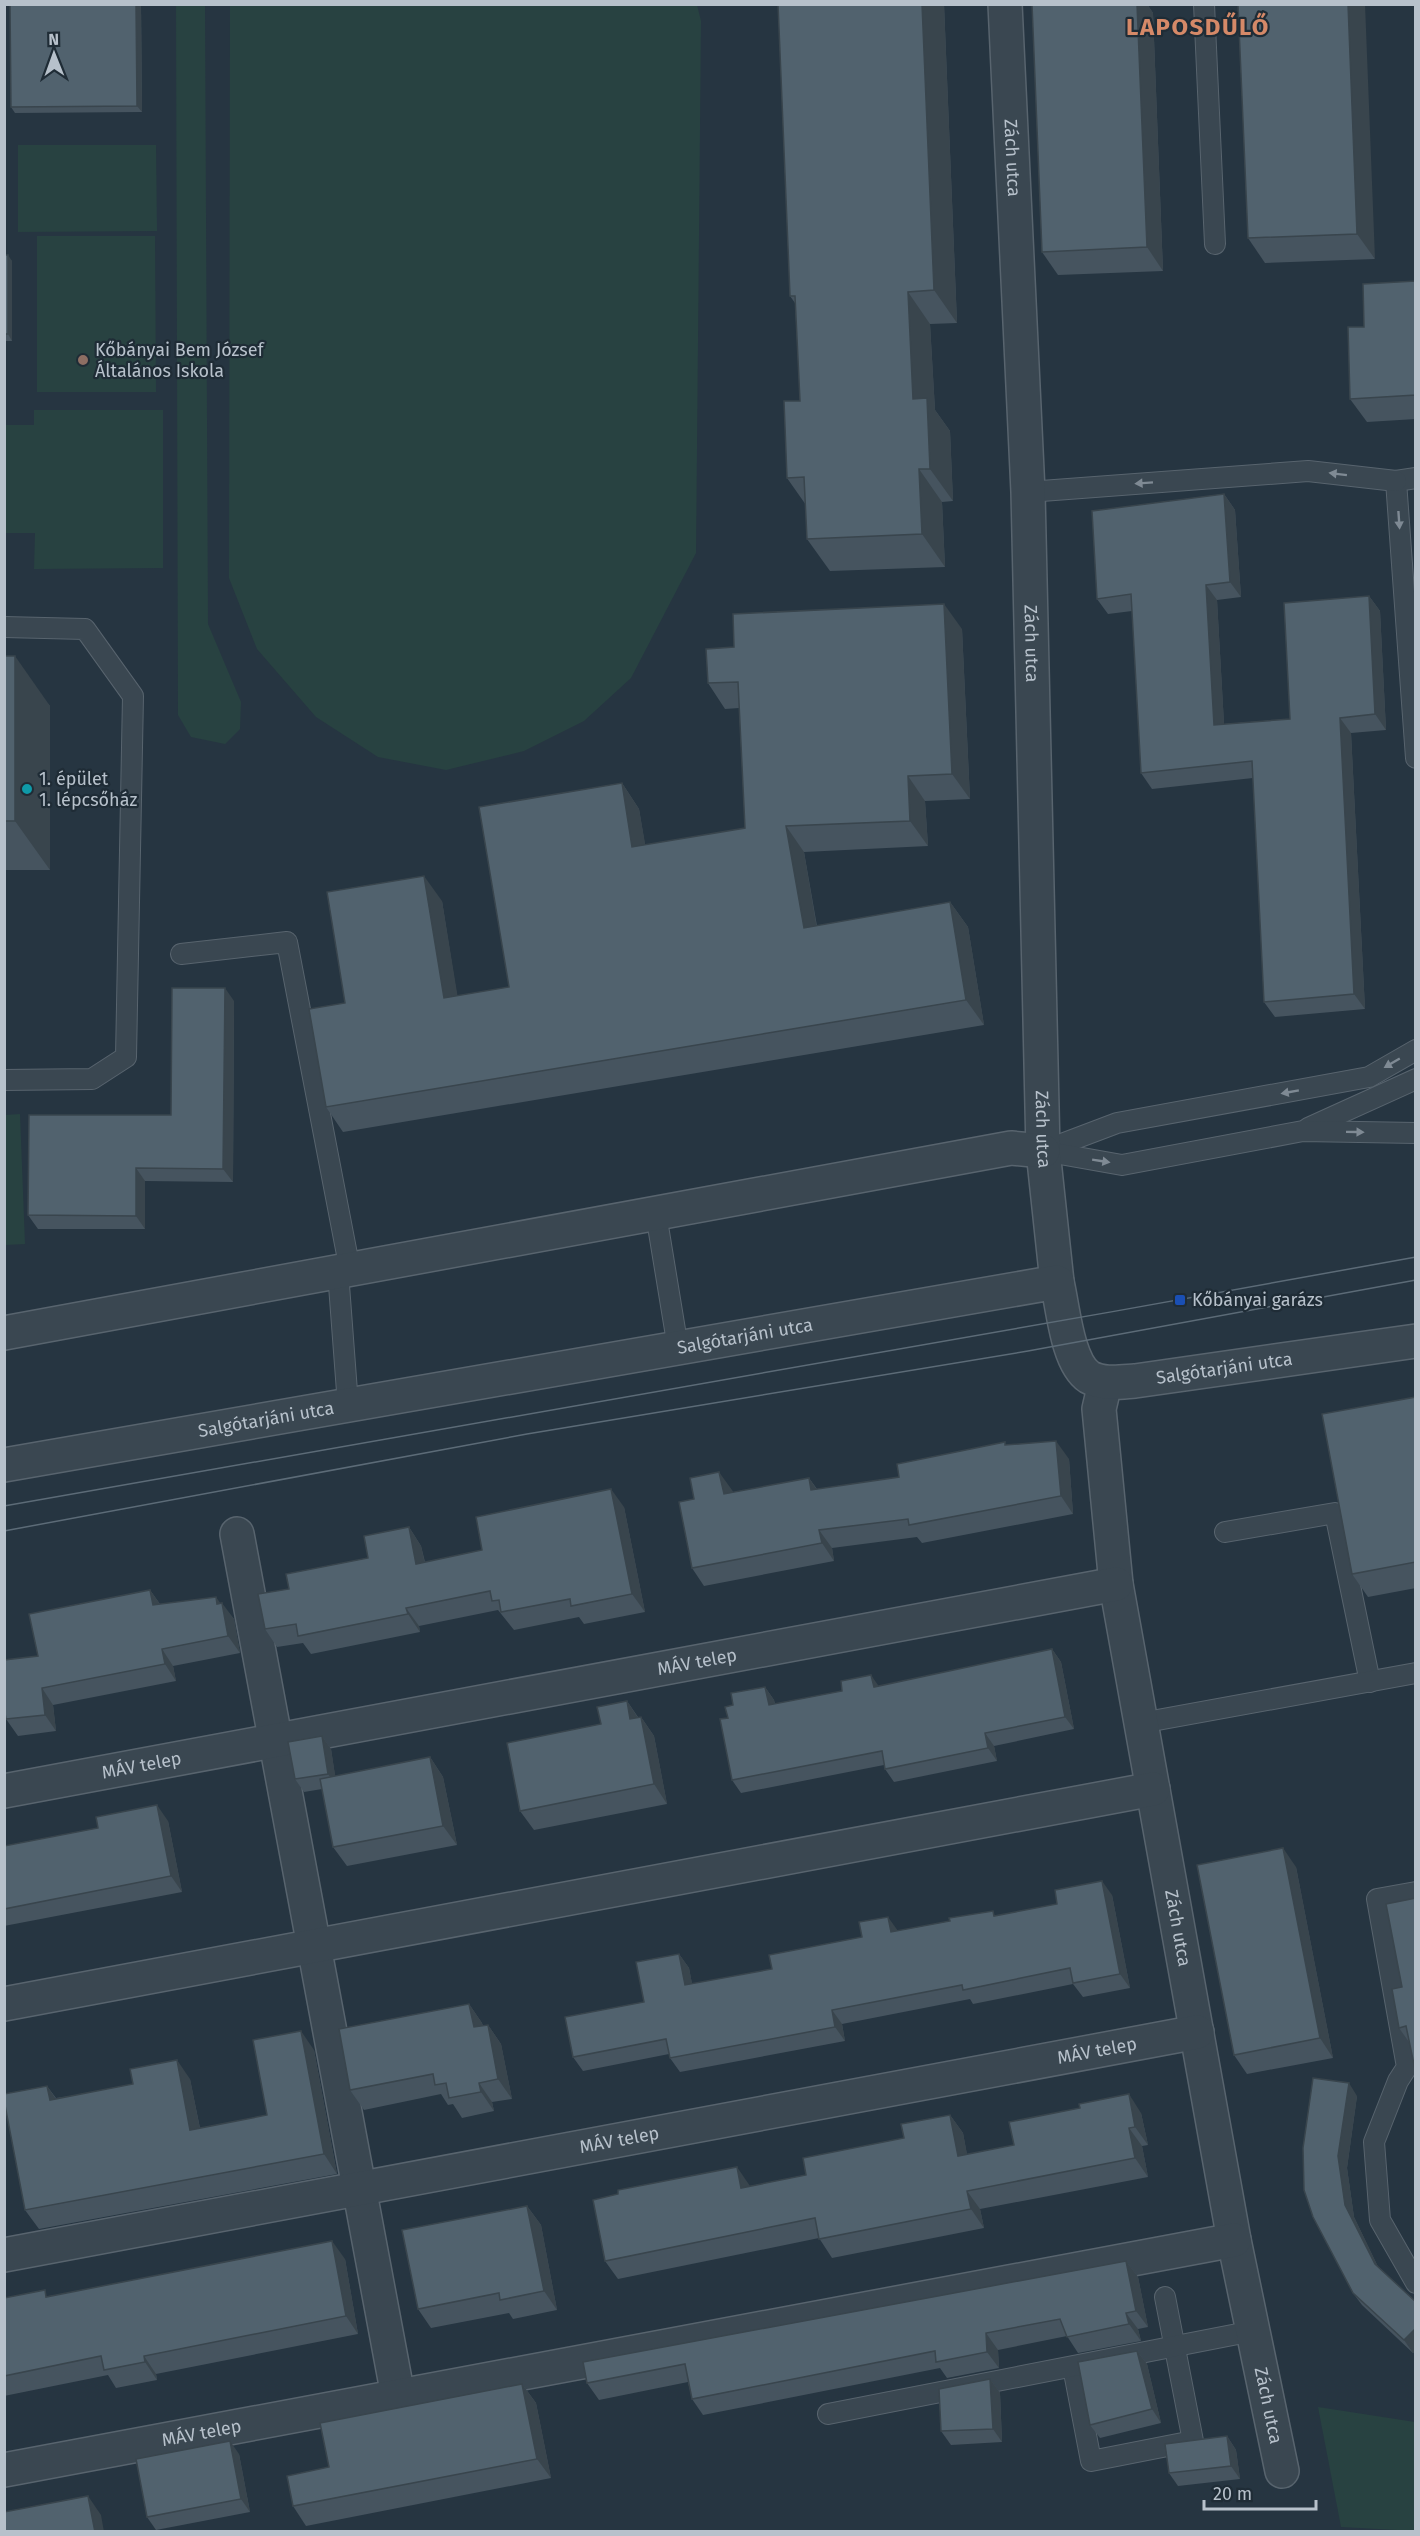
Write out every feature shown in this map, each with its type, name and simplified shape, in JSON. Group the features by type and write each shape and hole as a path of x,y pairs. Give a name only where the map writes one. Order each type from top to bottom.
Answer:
{"street":[{"name":"Zách utca","path":"1005,4 1028,492 1043,1151 1057,1282"},
{"path":"4,1333 1011,1148 1043,1151"},
{"path":"1057,1282 1072,1354 1088,1377 1105,1383"},
{"name":"Salgótarjáni utca","path":"4,1465 1057,1282"},
{"name":"Salgótarjáni utca","path":"1105,1383 1135,1382 1416,1341"},
{"name":"Zách utca","path":"1105,1383 1099,1409 1116,1584 1234,2240 1282,2471"},
{"path":"237,1534 278,1740 398,2396"},
{"name":"MÁV telep","path":"4,1791 1116,1584"},
{"path":"4,2004 1153,1789"},
{"name":"MÁV telep","path":"4,2256 1197,2032"},
{"name":"MÁV telep","path":"4,2470 1234,2240"}],"lane":[{"path":"1204,4 1215,244"},
{"path":"1028,492 1308,471 1406,480 1416,758"},
{"path":"4,627 85,629 133,696 126,1057 92,1079 4,1080"},
{"path":"182,954 287,942 344,1271 348,1405"},
{"path":"1043,1151 1117,1123 1369,1077 1416,1050"},
{"path":"1303,1131 1416,1079"},
{"path":"1043,1151 1122,1165 1303,1131 1416,1133"},
{"path":"656,1214 678,1348"},
{"path":"1225,1532 1335,1513 1370,1682"},
{"path":"1141,1723 1416,1673"},
{"path":"1416,1892 1377,1899 1407,2067 1398,2081 1374,2142 1380,2220 1416,2283"},
{"path":"1073,2367 1091,2461 1193,2441 1165,2297"},
{"path":"828,2414 1253,2331"}],"green space":[{"path":"176,5 205,5 208,624 241,702 240,729 225,744 191,737 178,715"},
{"path":"230,5 697,5 701,21 696,553 631,678 584,721 524,751 446,770 378,757 316,717 257,649 229,578"},
{"path":"18,145 156,145 157,231 18,232"},
{"path":"37,236 155,236 156,392 37,392"},
{"path":"34,410 163,410 163,568 34,569 35,533 5,533 5,425 34,425"},
{"path":"20,1114 25,1244 5,1245 5,1115"},
{"path":"1318,2407 1415,2422 1415,2531 1341,2527"}],"building":[{"path":"10,4 136,4 137,106 11,107"},
{"path":"778,4 922,4 934,290 908,292 913,399 927,398 930,469 919,469 922,534 807,539 804,477 787,478 784,401 800,401 795,296 790,296"},
{"path":"1032,4 1137,4 1147,247 1042,252"},
{"path":"1238,4 1348,4 1357,234 1248,238"},
{"path":"4,255 8,255 8,334 4,334"},
{"path":"1416,281 1416,395 1350,399 1348,327 1364,327 1363,284"},
{"path":"1224,494 1230,582 1206,585 1214,725 1290,719 1284,603 1369,596 1375,714 1340,718 1354,994 1264,1002 1252,761 1141,773 1131,594 1097,599 1092,511"},
{"path":"944,604 952,774 908,776 910,821 786,826 804,928 950,902 966,1000 326,1107 309,1009 345,1003 327,892 424,876 444,998 509,987 479,807 622,783 632,847 745,828 738,682 708,683 706,649 734,647 733,614"},
{"path":"4,656 15,656 15,821 4,821"},
{"path":"172,988 225,988 223,1169 136,1168 136,1216 28,1215 29,1115 171,1115"},
{"path":"1416,1397 1416,1562 1352,1574 1322,1414"},
{"path":"1056,1441 1061,1496 909,1525 908,1519 819,1530 822,1543 692,1568 679,1502 694,1499 690,1478 719,1472 724,1494 809,1478 811,1490 899,1477 897,1464 1005,1442 1005,1445"},
{"path":"611,1489 632,1594 571,1606 570,1599 501,1612 499,1600 492,1601 490,1591 406,1608 408,1614 298,1636 296,1624 265,1629 258,1594 289,1589 286,1574 368,1558 364,1536 409,1527 416,1564 482,1550 476,1517"},
{"path":"150,1590 153,1605 216,1597 217,1604 222,1603 228,1636 162,1649 165,1664 42,1688 45,1715 6,1719 4,1660 38,1656 29,1614"},
{"path":"1052,1649 1065,1717 985,1733 988,1748 885,1769 882,1751 732,1780 720,1719 728,1718 725,1707 733,1705 731,1693 765,1687 769,1705 842,1691 841,1681 871,1675 874,1687"},
{"path":"627,1701 630,1719 641,1717 654,1784 520,1811 507,1743 601,1724 597,1707"},
{"path":"322,1736 328,1774 295,1779 288,1742"},
{"path":"430,1757 443,1826 333,1847 320,1779"},
{"path":"157,1805 171,1876 4,1909 4,1846 98,1828 96,1817"},
{"path":"1283,1848 1320,2038 1234,2055 1197,1865"},
{"path":"1102,1881 1120,1974 1073,1983 1070,1968 963,1990 962,1985 832,2010 835,2027 670,2058 666,2039 573,2057 565,2017 644,2002 636,1962 679,1954 685,1985 772,1969 769,1955 862,1937 859,1922 888,1917 891,1932 950,1921 949,1918 993,1911 994,1916 1057,1904 1055,1890"},
{"path":"1416,1898 1416,2074 1406,2026 1399,2028 1392,1989 1402,1987 1386,1904"},
{"path":"469,2004 474,2027 488,2025 498,2079 479,2083 481,2092 449,2098 446,2083 435,2085 433,2074 350,2090 339,2029"},
{"path":"301,2031 324,2154 25,2210 4,2094 47,2086 50,2100 133,2084 130,2069 177,2060 190,2130 267,2115 253,2040"},
{"path":"1313,2078 1349,2083 1338,2156 1345,2205 1375,2264 1416,2302 1416,2328 1404,2340 1353,2293 1313,2217 1304,2190 1303,2148"},
{"path":"1129,2094 1135,2127 1129,2128 1135,2158 967,2191 971,2209 819,2239 815,2218 605,2261 593,2200 618,2194 618,2190 737,2167 741,2188 806,2175 803,2158 904,2138 901,2124 950,2115 958,2156 1014,2145 1009,2122 1080,2108 1079,2104"},
{"path":"527,2206 544,2291 500,2300 499,2293 418,2309 402,2230"},
{"path":"332,2241 346,2316 144,2356 145,2362 104,2370 101,2356 4,2376 4,2298 45,2290 46,2297"},
{"path":"1126,2261 1136,2311 1126,2313 1129,2324 1067,2337 1060,2319 986,2333 987,2352 936,2362 935,2351 692,2399 685,2364 587,2383 583,2362"},
{"path":"1137,2351 1152,2409 1090,2425 1078,2362"},
{"path":"990,2379 993,2429 941,2431 939,2389"},
{"path":"522,2384 537,2459 293,2506 287,2476 329,2467 320,2423"},
{"path":"1227,2436 1231,2466 1169,2473 1165,2444"},
{"path":"230,2441 241,2499 147,2517 136,2459"},
{"path":"88,2496 95,2532 4,2532 4,2512"}],"tram line":[{"path":"4,1506 1416,1257"},
{"path":"4,1531 527,1434 1028,1351 1416,1280"}],"place":[{"name":"Kőbányai Bem József Általános Iskola","path":"83,360"},
{"name":"1. épület 1. lépcsőház","path":"27,789"},
{"name":"Kőbányai garázs","path":"1180,1300"}],"district":[{"name":"LAPOSDŰLŐ","path":"1198,27"}]}
